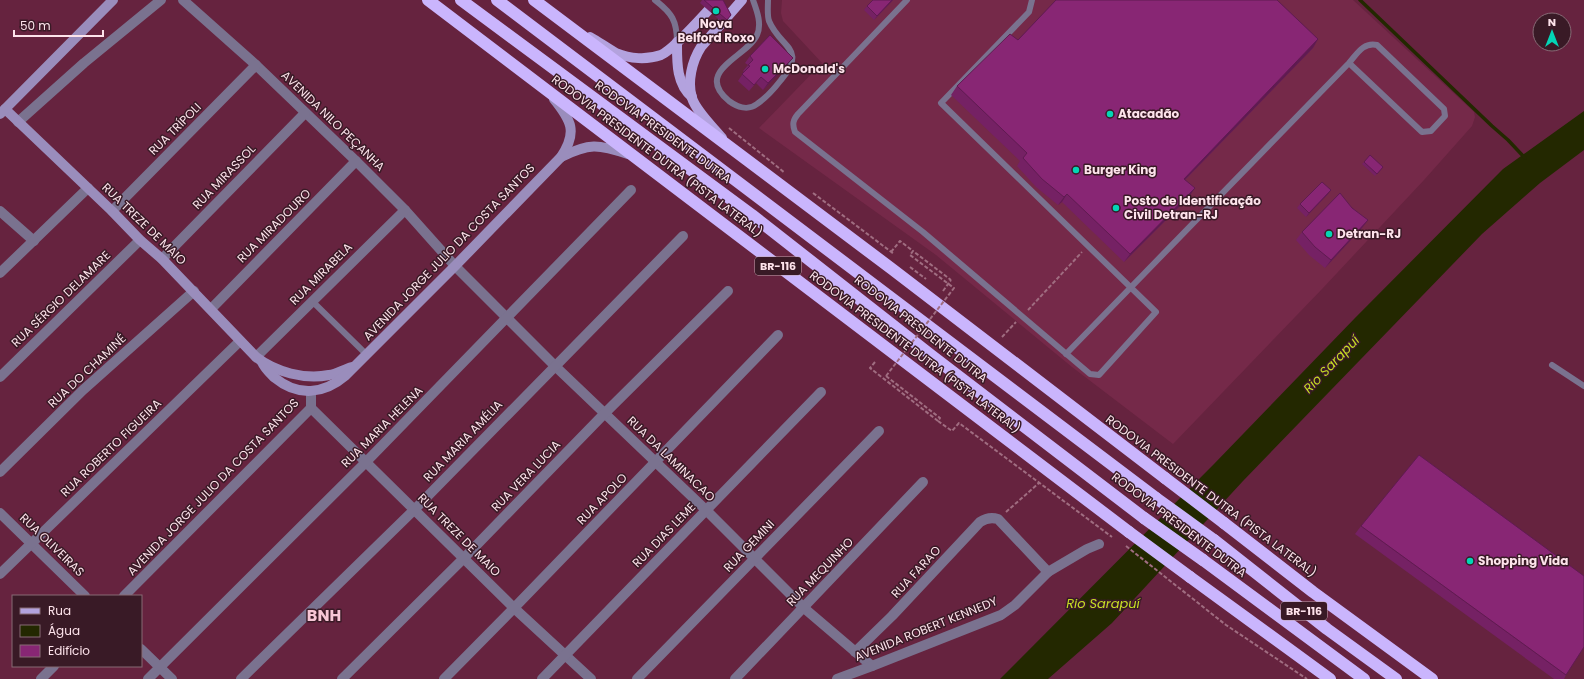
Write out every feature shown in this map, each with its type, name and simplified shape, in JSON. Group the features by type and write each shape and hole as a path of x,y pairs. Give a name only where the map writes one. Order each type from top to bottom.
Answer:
{"highway":[{"name":"RODOVIA PRESIDENTE DUTRA (PISTA LATERAL)","path":"428,0 1129,532 1330,679"},
{"name":"RODOVIA PRESIDENTE DUTRA","path":"461,0 752,215 932,356 1144,518 1364,679"},
{"name":"RODOVIA PRESIDENTE DUTRA","path":"497,0 1156,498 1214,540 1327,629 1396,679"},
{"name":"RODOVIA PRESIDENTE DUTRA (PISTA LATERAL)","path":"534,0 729,146 1331,606 1432,679"}],"main road":[{"path":"2,112 113,0"},
{"path":"565,24 617,53 643,59 661,55 669,50 718,0"},
{"path":"729,146 698,109 692,97 691,73 697,52 742,0"},
{"path":"677,42 680,80 686,93 692,97"},
{"path":"548,92 566,115 571,128 569,141 561,157"},
{"name":"RUA TREZE DE MAIO","path":"2,112 18,122 88,188 140,240 162,259 259,359 269,373 286,386 301,391 311,392 336,384 356,366"},
{"path":"561,157 578,148 590,145 604,147 633,156"},
{"name":"AVENIDA JORGE JULIO DA COSTA SANTOS","path":"356,366 561,157"},
{"name":"RUA TREZE DE MAIO","path":"259,359 288,372 310,377 332,374 356,366"}],"street":[{"path":"18,122 84,63 161,0"},
{"name":"AVENIDA NILO PEÇANHA","path":"184,1 256,65 356,161 405,210 455,266"},
{"name":"RUA TRÍPOLI","path":"112,212 256,65"},
{"name":"RUA MIRASSOL","path":"162,259 305,113"},
{"name":"RUA MIRADOURO","path":"211,308 356,161"},
{"path":"0,273 88,188"},
{"name":"RUA MARIA HELENA","path":"148,679 366,462 631,190"},
{"name":"RUA MIRABELA","path":"259,359 312,301 405,210"},
{"path":"0,211 34,241"},
{"name":"RUA MARIA AMÉLIA","path":"241,679 415,509 684,236"},
{"name":"RUA SÉRGIO DELAMARE","path":"0,377 140,240"},
{"name":"RUA DA LAMINACAO","path":"455,266 508,317 555,366 706,510 754,560 804,608 872,666"},
{"name":"RUA DO CHAMINÉ","path":"0,472 83,390 194,291"},
{"name":"RUA VERA LUCIA","path":"342,679 728,291"},
{"name":"RUA APOLO","path":"444,679 778,335"},
{"name":"RUA ROBERTO FIGUEIRA","path":"0,574 240,341"},
{"name":"AVENIDA JORGE JULIO DA COSTA SANTOS","path":"125,595 311,408 311,392"},
{"name":"RUA DIAS LEME","path":"542,679 821,392"},
{"name":"RUA TREZE DE MAIO","path":"311,408 514,608 591,679"},
{"name":"RUA GEMINI","path":"637,679 879,431"},
{"name":"RUA MEQUINHO","path":"735,679 923,482"},
{"name":"RUA OLIVEIRAS","path":"0,513 84,595"},
{"name":"RUA FARAO","path":"855,652 892,616 980,522 985,519 998,519"},
{"path":"998,519 1048,572"},
{"name":"AVENIDA ROBERT KENNEDY","path":"837,679 1000,615 1015,605 1048,572 1099,544"},
{"path":"142,650 172,679"},
{"path":"41,679 53,667"}],"lane":[{"path":"655,0 670,12 676,25 677,42"},
{"path":"753,0 759,21 756,37 727,63 721,70 717,79 718,86 722,93 730,101 746,108 754,106 766,96 785,75 793,62 788,46 773,28 769,20 768,0"},
{"path":"907,0 798,114 793,120 792,126 795,132 923,232 1090,374 1099,375 1156,312 940,103 1028,12 1032,0"},
{"path":"1066,354 1349,64 1365,45 1377,45 1444,109 1445,116 1431,132 1422,132 1349,64"},
{"path":"312,301 367,355"},
{"path":"1552,365 1584,386"}],"path":[{"path":"726,125 787,174"},
{"path":"810,191 898,257"},
{"path":"891,252 900,241 951,280 942,291"},
{"path":"1002,337 1088,246"},
{"path":"913,251 910,255 954,288 886,376 940,418 938,421"},
{"path":"910,266 927,279"},
{"path":"937,287 948,296"},
{"path":"875,362 870,368 938,421 952,431 959,423 1112,537"},
{"path":"1176,470 1179,466 1193,477"},
{"path":"998,519 1039,483"},
{"path":"1124,545 1226,624 1307,679"}],"shaded area":[{"path":"782,0 1353,0 1474,112 1475,117 1472,126 1424,180 1323,288 1173,444 1072,367 936,255 759,128 822,63 783,21 781,13"}],"water":[{"name":"Rio Sarapuí","path":"1584,111 1584,150 1540,183 1482,234 1243,481 1112,623 1048,679 1000,679 1214,464 1355,318 1503,169"}],"building":[{"path":"704,0 723,0 731,15 727,20"},
{"path":"873,0 892,0 877,16 867,6"},
{"name":"Atacadão","path":"1056,0 1277,0 1318,39 1184,179 1195,188 1130,254 1067,194 1064,197 1042,179 1023,158 1027,153 957,86 1010,34 1018,40"},
{"name":"McDonald's","path":"770,35 793,58 768,83 761,77 754,85 742,74 750,66 748,65 753,60 750,56"},
{"path":"1370,155 1383,167 1377,174 1364,162"},
{"path":"1322,182 1331,190 1309,213 1300,204"},
{"name":"Detran-RJ","path":"1340,193 1352,208 1368,220 1331,260 1315,247 1302,232"},
{"name":"Shopping Vida","path":"1419,455 1584,576 1584,647 1566,675 1361,526"}],"waterway":[{"path":"1360,0 1508,140 1525,158"}],"place":[{"name":"Nova Belford Roxo","path":"716,11"},
{"name":"McDonald's","path":"765,69"},
{"name":"Atacadão","path":"1110,114"},
{"name":"Burger King","path":"1076,170"},
{"name":"Posto de Identificação Civil Detran-RJ","path":"1116,208"},
{"name":"Detran-RJ","path":"1329,234"},
{"name":"Shopping Vida","path":"1470,561"}],"district":[{"name":"BNH","path":"324,615"}]}
